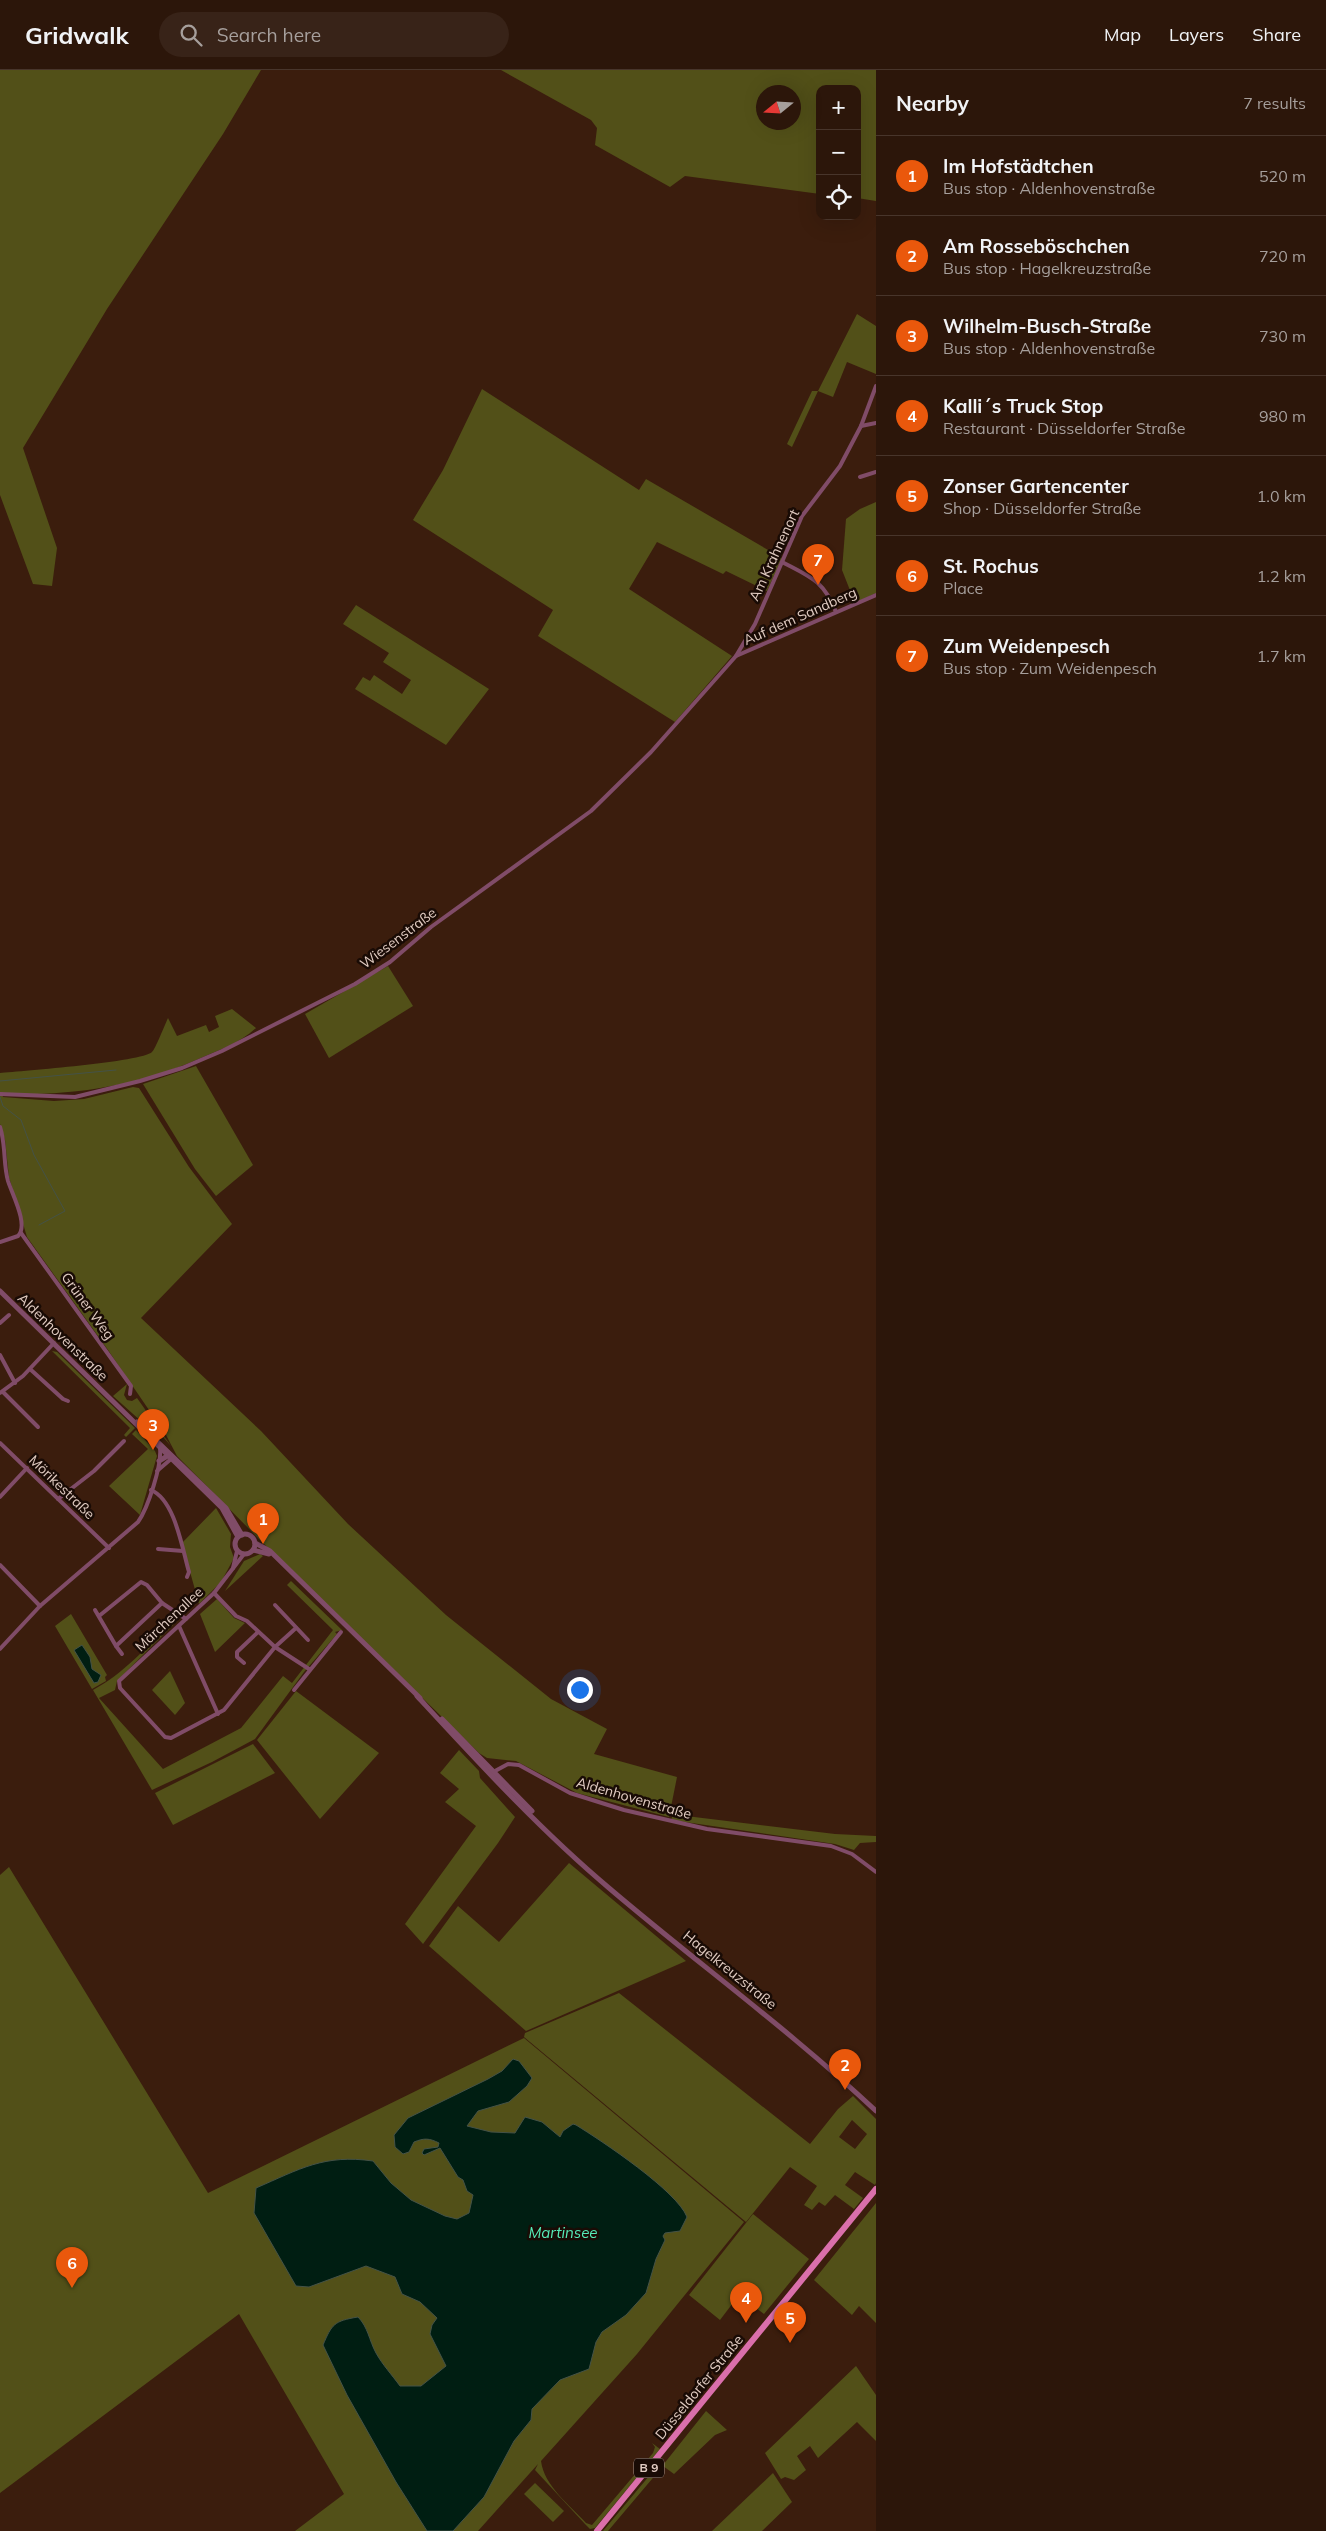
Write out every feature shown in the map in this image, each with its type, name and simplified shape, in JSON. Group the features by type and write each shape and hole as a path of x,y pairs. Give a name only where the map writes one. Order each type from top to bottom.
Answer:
{"main road":[{"name":"Düsseldorfer Straße","path":"597,2531 876,2189"}],"street":[{"name":"Am Krahnenort","path":"735,657 755,624 802,516 840,466 861,426 876,386"},
{"path":"861,426 876,423"},
{"path":"860,476 876,472"},
{"path":"782,562 820,583 830,598 836,612"},
{"name":"Auf dem Sandberg","path":"735,657 876,595"},
{"name":"Wiesenstraße","path":"0,1094 75,1096 98,1093 173,1071 261,1034 362,979 390,962 431,927 591,811 651,752 735,657"},
{"path":"0,1127 5,1150 6,1172 20,1216 21,1234 0,1242"},
{"name":"Grüner Weg","path":"21,1234 121,1371 130,1386 130,1394"},
{"name":"Aldenhovenstraße","path":"0,1291 160,1448 170,1455"},
{"path":"0,1323 9,1315"},
{"path":"38,1427 1,1392 15,1383 54,1343"},
{"path":"0,1355 15,1383"},
{"path":"30,1369 63,1400 68,1401"},
{"name":"Aldenhovenstraße","path":"110,1398 222,1508 240,1536"},
{"path":"58,1499 94,1471 124,1441"},
{"name":"Mörikestraße","path":"0,1443 109,1548"},
{"path":"0,1649 40,1606 138,1522 151,1490 159,1461 160,1448"},
{"path":"159,1461 170,1455"},
{"path":"170,1455 182,1466 185,1466 226,1508 240,1536"},
{"path":"156,1473 170,1455"},
{"path":"0,1497 27,1468"},
{"path":"151,1490 162,1497 168,1504 189,1572 187,1576"},
{"path":"240,1536 250,1536 255,1543 264,1547 275,1557 495,1771"},
{"path":"240,1536 235,1546 237,1550 244,1554 253,1550 265,1551 275,1557"},
{"path":"253,1550 255,1543"},
{"path":"158,1549 183,1551"},
{"name":"Märchenallee","path":"233,1569 237,1550"},
{"name":"Märchenallee","path":"218,1714 167,1738 119,1684 214,1593 244,1554"},
{"path":"0,1565 40,1606"},
{"path":"99,1616 141,1582 162,1603 186,1620"},
{"path":"214,1593 236,1616 247,1622 275,1647 309,1669"},
{"path":"116,1646 162,1603"},
{"path":"275,1605 308,1640"},
{"path":"95,1610 122,1654"},
{"path":"179,1626 218,1714 224,1710 275,1647 296,1628"},
{"path":"244,1663 237,1657 237,1652 258,1632"},
{"path":"294,1690 309,1669 341,1632"},
{"path":"0,1640 5,1644"},
{"name":"Hagelkreuzstraße","path":"417,1696 488,1771 567,1850 610,1889 795,2038 876,2111"},
{"name":"Aldenhovenstraße","path":"495,1771 508,1764 519,1765 570,1793 624,1810 707,1830 831,1846 852,1854 876,1872"},
{"name":"Hagelkreuzstraße","path":"495,1771 567,1850"}],"shaded area":[{"path":"0,70 261,70 223,134 107,309 23,448 57,548 52,586 33,584 0,495"},
{"path":"501,70 876,70 876,201 861,199 861,85 816,85 816,193 685,176 670,187 595,145 597,128 591,120"},
{"path":"857,314 876,326 876,374 847,362 833,397 818,391"},
{"path":"482,389 639,490 646,479 782,558 767,591 726,571 723,574 657,542 629,589 732,656 675,722 538,636 553,610 413,520 443,470"},
{"path":"812,391 818,391 792,447 787,444"},
{"path":"876,502 876,593 855,603 842,570 846,519 860,509"},
{"path":"356,605 489,689 446,745 355,689 363,677 370,681 374,675 402,694 411,680 383,662 389,653 343,624"},
{"path":"388,966 413,1006 329,1058 305,1014"},
{"path":"232,1009 256,1028 228,1046 173,1069 149,1077 101,1088 52,1093 2,1094 3,1097 54,1101 84,1099 133,1087 139,1088 189,1167 232,1224 141,1318 261,1431 348,1524 446,1615 551,1699 607,1729 594,1754 677,1777 669,1817 577,1793 516,1761 487,1758 479,1753 260,1540 177,1456 166,1435 108,1350 27,1237 9,1177 5,1140 0,1124 0,1073 105,1063 143,1056 152,1052 168,1018 177,1036 206,1025 209,1032 219,1027 215,1016"},
{"path":"196,1066 253,1165 216,1196 195,1169 143,1084"},
{"path":"52,1351 57,1352 135,1428 126,1437 124,1435 130,1428"},
{"path":"127,1384 124,1395 127,1400 132,1401 137,1398 171,1446 163,1437 152,1431 113,1396"},
{"path":"136,1430 155,1451 157,1456 140,1515 109,1486 148,1449 132,1434"},
{"path":"216,1508 231,1534 230,1547 234,1558 221,1582 199,1604 182,1543"},
{"path":"260,1554 263,1556 225,1591 244,1561"},
{"path":"291,1581 342,1630 335,1632 337,1634 304,1672 255,1739 212,1762 152,1790 93,1690 104,1684 134,1660 171,1623 169,1621 175,1615 178,1620 117,1681 115,1690 99,1698 163,1769 241,1728 283,1676 292,1683 333,1630 287,1585"},
{"path":"217,1599 234,1618 245,1623 215,1652 200,1614"},
{"path":"71,1614 107,1675 105,1677 106,1681 92,1689 55,1626"},
{"path":"170,1671 185,1703 175,1715 152,1690"},
{"path":"296,1691 379,1753 320,1819 257,1740"},
{"path":"253,1744 275,1773 173,1825 155,1793"},
{"path":"459,1750 479,1771 480,1778 515,1817 423,1944 405,1924 476,1826 445,1802 459,1789 440,1773"},
{"path":"674,1812 686,1816 835,1834 876,1836 876,1842 860,1843 854,1850 835,1844 671,1820"},
{"path":"569,1863 686,1961 526,2031 429,1946 458,1906 499,1942"},
{"path":"9,1867 208,2193 524,2038 744,2222 637,2354 541,2461 543,2470 552,2487 586,2523 592,2525 653,2453 655,2447 652,2443 660,2449 595,2528 590,2529 535,2470 538,2464 478,2531 295,2531 344,2494 239,2314 0,2493 0,1875"},
{"path":"619,1993 810,2144 838,2109 853,2096 876,2119 876,2183 875,2185 855,2172 845,2185 863,2198 854,2209 835,2195 825,2206 819,2202 812,2210 804,2205 817,2186 790,2167 746,2222 524,2037 525,2033","holes":["852,2120 867,2134 855,2149 839,2137"]},
{"path":"876,2203 876,2323 859,2306 852,2315 814,2280"},
{"path":"753,2214 809,2259 764,2314 739,2295 720,2320 689,2295"},
{"path":"856,2366 876,2395 876,2441 857,2422 818,2458 810,2446 797,2456 806,2470 794,2480 785,2477 781,2479 765,2453"},
{"path":"706,2411 727,2430 715,2435 674,2474 663,2466 608,2531 603,2531 660,2463 663,2465"},
{"path":"773,2473 792,2502 762,2531 712,2531"},
{"path":"535,2483 564,2511 553,2522 524,2494"}],"water":[{"path":"82,1645 90,1657 92,1669 101,1675 98,1682 94,1683 74,1650"},
{"name":"Martinsee","path":"513,2059 519,2061 532,2078 527,2086 509,2102 478,2111 467,2126 491,2132 515,2133 525,2117 542,2122 560,2137 563,2131 573,2124 576,2125 638,2167 669,2194 687,2217 680,2231 665,2233 663,2236 665,2240 656,2259 646,2293 626,2315 602,2332 596,2342 589,2369 560,2380 532,2409 531,2420 514,2441 484,2497 453,2531 427,2531 396,2482 347,2395 323,2345 329,2332 335,2325 344,2320 358,2317 364,2325 378,2357 400,2386 421,2386 446,2366 430,2334 432,2325 437,2318 420,2302 402,2294 395,2277 366,2266 309,2287 296,2286 254,2213 256,2188 299,2169 326,2161 356,2159 373,2161 391,2183 411,2200 445,2216 457,2219 469,2213 473,2195 467,2191 463,2180 458,2177 440,2148 424,2155 422,2153 424,2149 438,2147 439,2143 426,2139 414,2142 409,2152 403,2154 395,2147 394,2135 408,2118 488,2079 502,2071"}],"waterway":[{"path":"0,1081 116,1070"},
{"path":"0,1097 3,1106 21,1120 34,1155 65,1211 39,1225"}],"place":[{"name":"Zum Weidenpesch","path":"818,585"},
{"name":"Wilhelm-Busch-Straße","path":"153,1450"},
{"name":"Im Hofstädtchen","path":"263,1544"},
{"name":"Am Rosseböschchen","path":"845,2090"},
{"name":"St. Rochus","path":"72,2288"},
{"name":"Kalli´s Truck Stop","path":"746,2323"},
{"name":"Zonser Gartencenter","path":"790,2343"}]}
